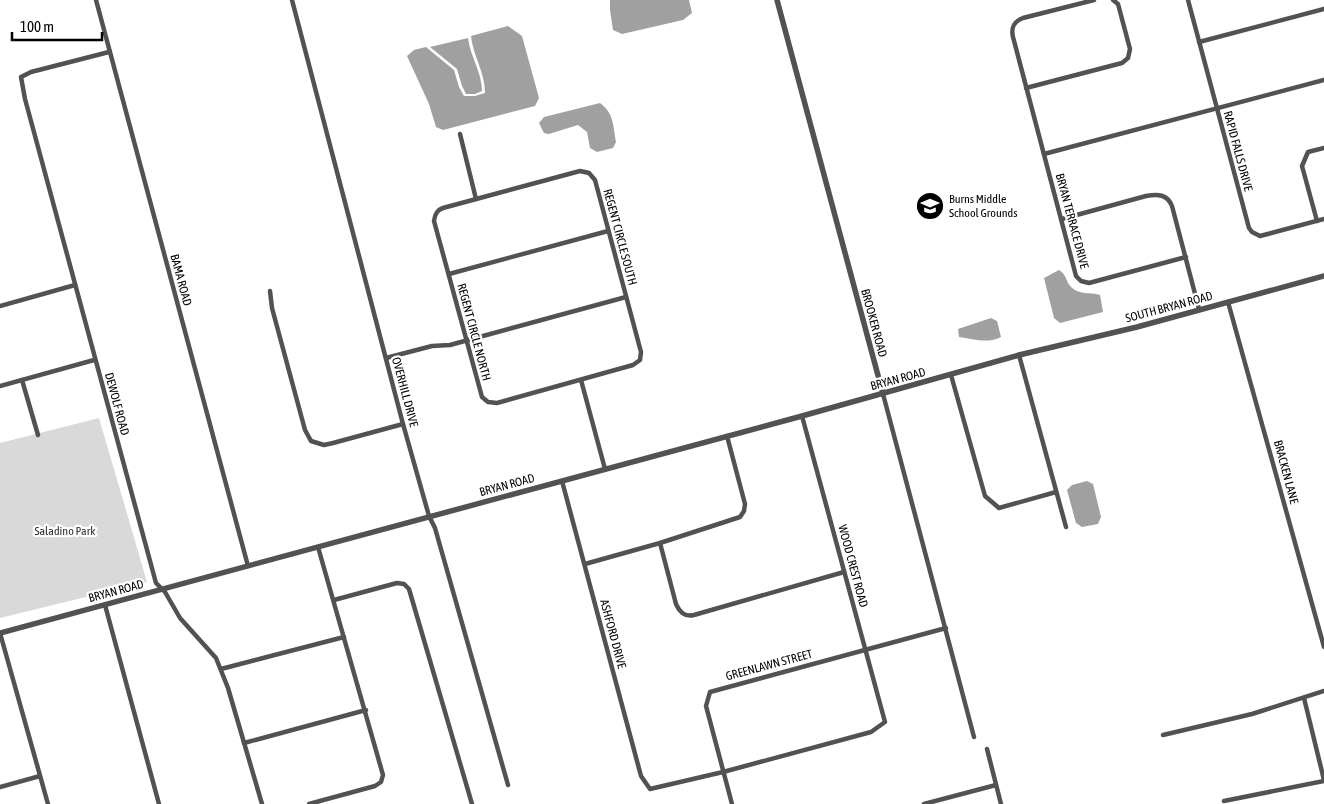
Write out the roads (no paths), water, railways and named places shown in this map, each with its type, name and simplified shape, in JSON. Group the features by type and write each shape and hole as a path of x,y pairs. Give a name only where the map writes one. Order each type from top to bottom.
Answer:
{"street":[{"name":"BAMA ROAD","path":"96,0 248,566"},
{"name":"OVERHILL DRIVE","path":"292,0 403,424 429,516 435,528 508,785"},
{"name":"BROOKER ROAD","path":"777,0 974,737"},
{"name":"BRYAN TERRACE DRIVE","path":"1094,0 1023,18 1015,22 1012,29 1012,38 1062,218 1076,276 1085,283 1186,257"},
{"path":"1026,88 1122,62 1128,58 1130,49 1118,4 1113,0"},
{"name":"RAPID FALLS DRIVE","path":"1188,0 1247,223 1252,232 1260,236 1324,219"},
{"path":"1199,42 1324,9"},
{"name":"DEWOLF ROAD","path":"109,52 31,72 21,77 25,99 94,360 156,582 180,618 213,654 221,670 262,804"},
{"path":"1044,154 1324,80"},
{"path":"460,134 476,199"},
{"path":"1317,221 1302,166 1308,152 1324,148"},
{"name":"REGENT CIRCLE SOUTH","path":"476,199 585,171 595,180 641,352 640,360 633,365 581,380"},
{"path":"1062,218 1146,196 1161,195 1168,199 1171,203 1199,309"},
{"name":"REGENT CIRCLE NORTH","path":"476,199 443,208 435,216 434,221 482,397 488,402 497,403 581,380"},
{"path":"449,274 608,231"},
{"name":"SOUTH BRYAN ROAD","path":"1019,355 1137,327 1324,276"},
{"path":"0,306 75,285"},
{"path":"270,291 272,308 305,430 311,441 324,445 403,424"},
{"path":"386,358 432,346 466,340 626,297"},
{"name":"BRACKEN LANE","path":"1228,302 1324,646"},
{"path":"1019,355 1066,527"},
{"name":"BRYAN ROAD","path":"0,633 802,416 1019,355"},
{"path":"0,386 94,360"},
{"path":"951,375 985,496 999,508 1056,492"},
{"path":"22,380 38,435"},
{"path":"581,380 605,469"},
{"name":"WOOD CREST ROAD","path":"723,772 871,732 885,722 802,416"},
{"path":"585,564 736,519 743,514 744,504 727,436"},
{"name":"ASHFORD DRIVE","path":"562,481 641,776 650,789 723,772"},
{"path":"660,542 676,604 681,612 687,615 694,615 844,572"},
{"path":"309,804 375,786 382,780 383,771 318,547"},
{"path":"334,600 397,583 404,584 409,589 472,804"},
{"path":"105,605 159,804"},
{"name":"GREENLAWN STREET","path":"732,804 706,706 710,692 946,628"},
{"path":"0,633 48,804"},
{"path":"221,670 344,637"},
{"path":"1164,735 1243,716 1324,691"},
{"path":"1224,801 1324,781 1304,698"},
{"path":"244,743 366,710"},
{"path":"987,749 1001,804"},
{"path":"0,787 40,776"},
{"path":"924,804 996,785"}],"place":[{"name":"Burns Middle School Grounds","path":"930,206"}],"park label":[{"name":"Saladino Park","path":"65,531"}]}
